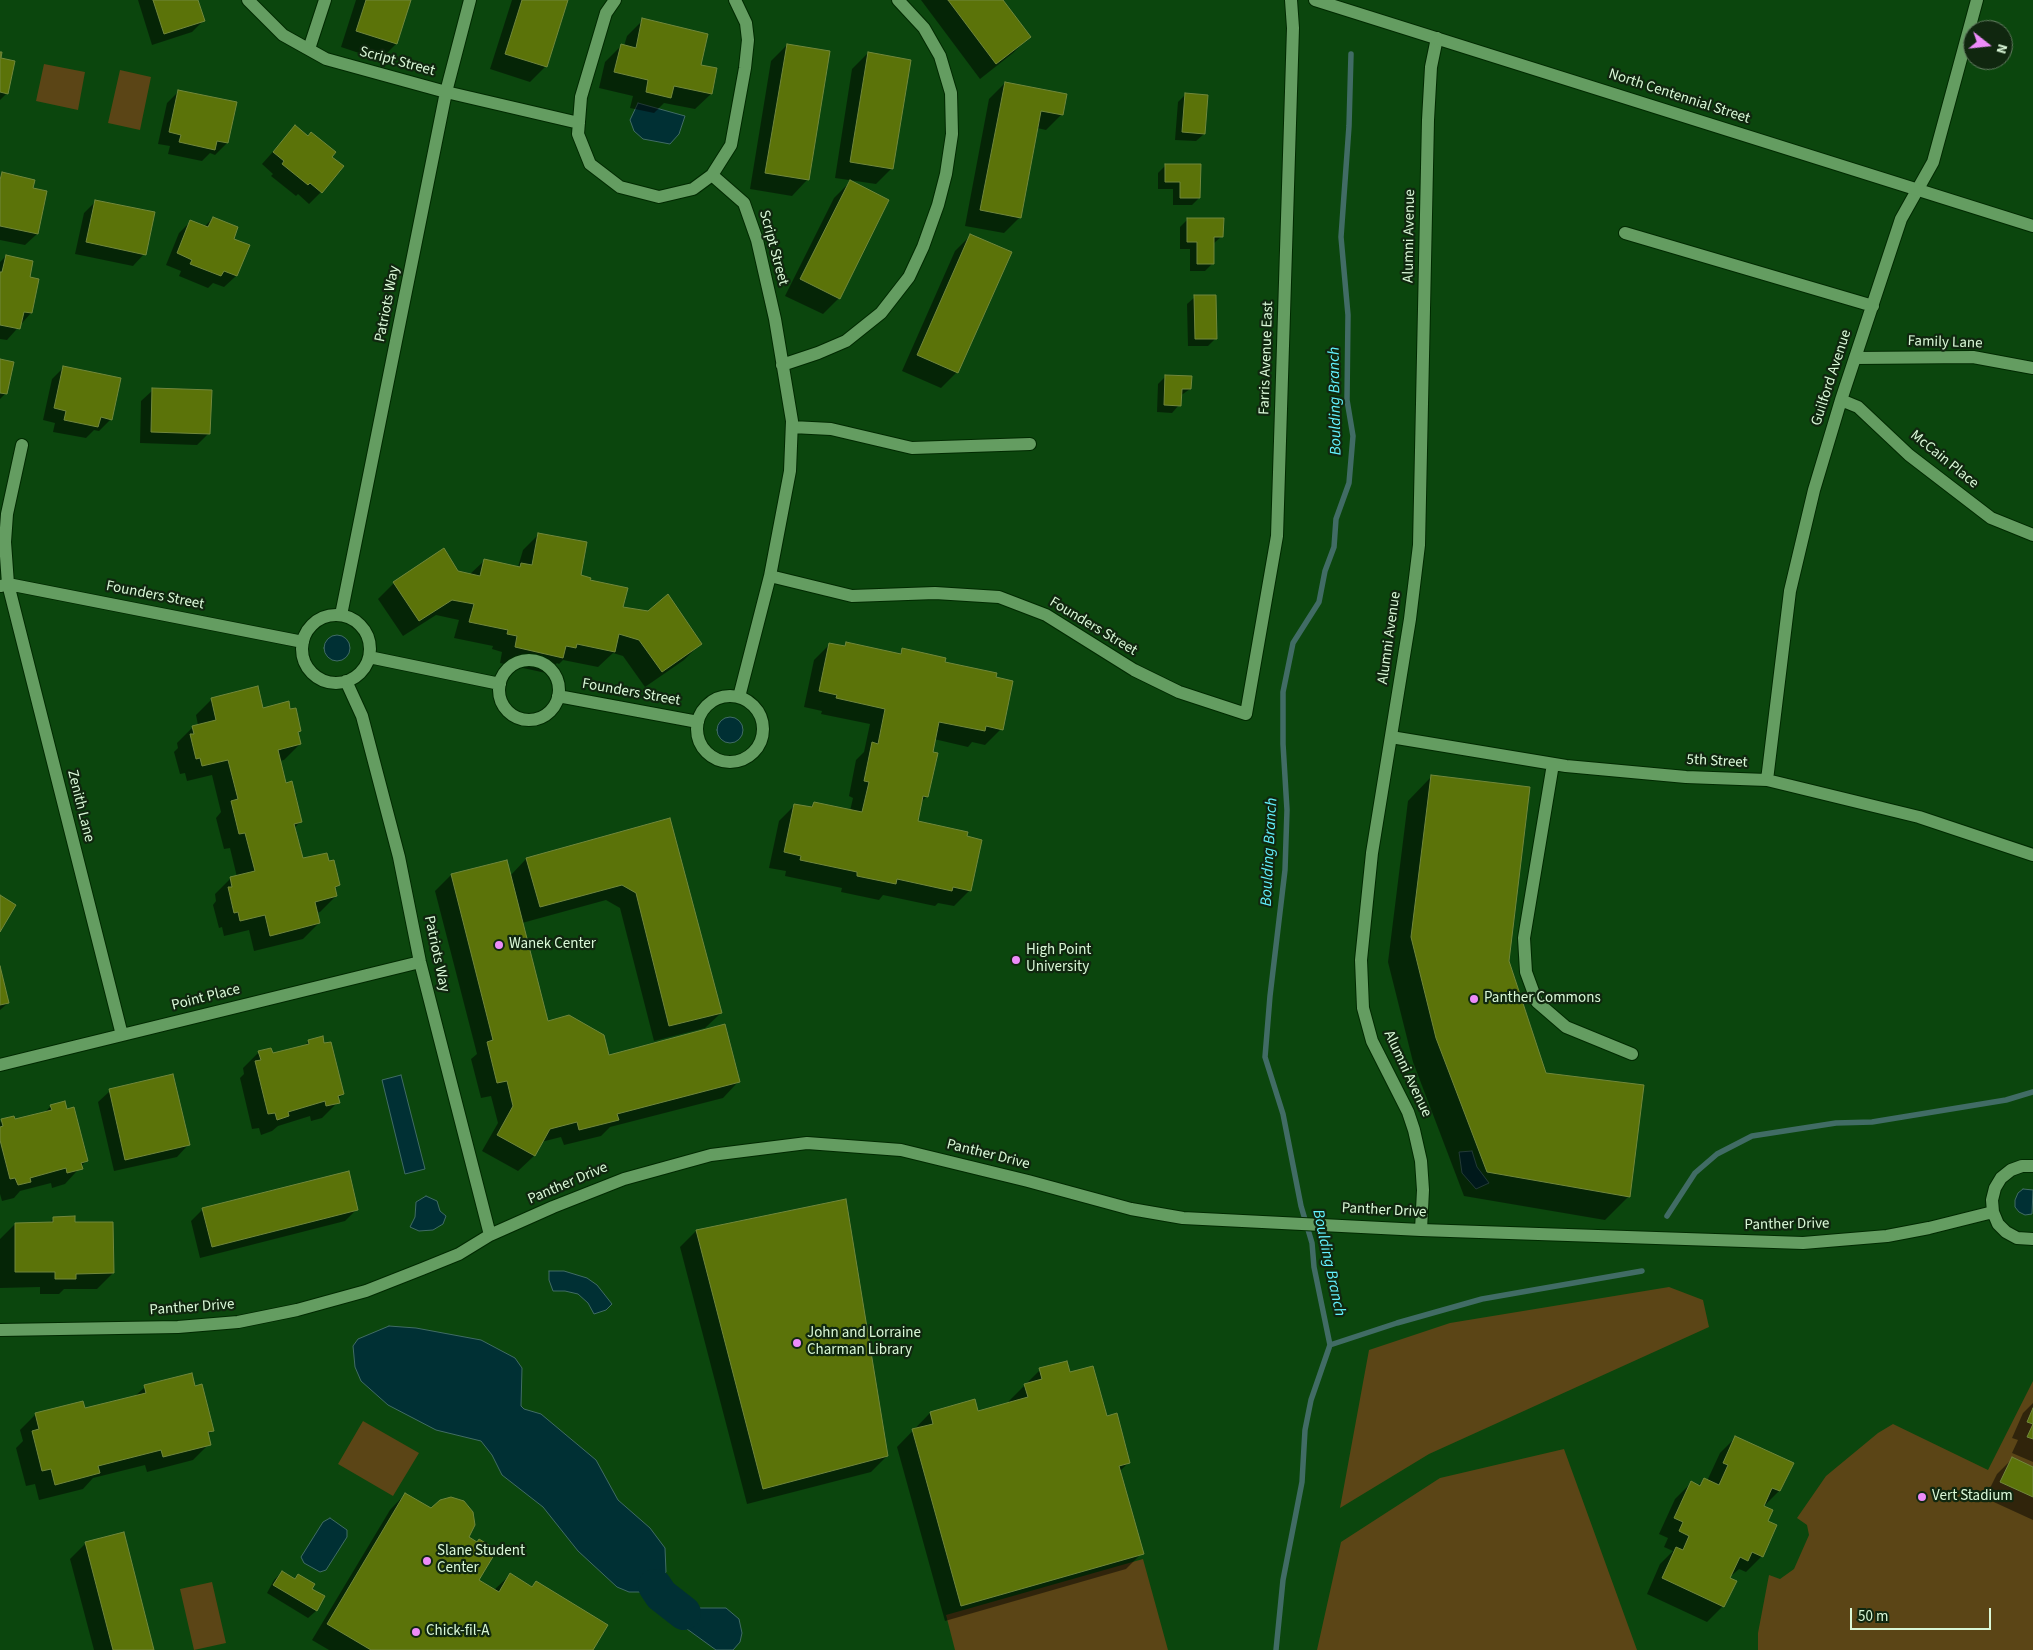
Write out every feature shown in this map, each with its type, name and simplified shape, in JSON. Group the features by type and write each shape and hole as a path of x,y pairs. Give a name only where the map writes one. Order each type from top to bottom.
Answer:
{"street":[{"name":"Script Street","path":"248,0 283,35 326,59 446,92 579,123"},
{"path":"309,49 324,0"},
{"name":"Patriots Way","path":"342,615 446,92 470,0"},
{"path":"615,0 606,13 581,96 578,134 590,164 620,186 659,197 693,189 712,175 732,145 748,40 746,23 735,0"},
{"path":"782,365 846,341 881,313 909,277 923,247 938,205 946,174 952,134 951,93 940,56 924,28 898,0"},
{"name":"Farris Avenue East","path":"1246,714 1277,536 1294,28 1292,0"},
{"name":"North Centennial Street","path":"1315,0 2033,226"},
{"name":"Guilford Avenue","path":"1768,780 1790,591 1812,498 1841,400 1901,219 1934,161 1977,0"},
{"name":"Alumni Avenue","path":"1421,1230 1422,1161 1414,1130 1372,1041 1362,1008 1361,960 1372,853 1410,619 1419,545 1428,120 1431,67 1438,38"},
{"name":"Script Street","path":"712,175 744,203 757,240 775,320 792,427 790,471 770,576 739,697"},
{"path":"1625,233 1873,306"},
{"name":"Family Lane","path":"1856,358 1973,357 2033,368"},
{"name":"McCain Place","path":"1841,400 1858,407 1909,455 1991,518 2033,535"},
{"path":"792,427 831,429 912,448 1030,444"},
{"name":"Zenith Lane","path":"22,445 7,514 4,585 122,1035"},
{"name":"Founders Street","path":"770,576 852,596 935,593 999,597 1046,615 1134,670 1179,692 1246,714"},
{"name":"Founders Street","path":"4,585 303,642"},
{"path":"331,615 342,615 352,618 367,635 370,646 369,657 364,668 356,676 346,681 329,681 313,674 306,665 302,654 303,642 306,632 313,624 331,615"},
{"path":"369,657 500,684"},
{"name":"Founders Street","path":"525,661 535,661 544,664 555,676 559,686 555,706 542,717 522,720 513,715 503,704 500,684 507,671 515,664 525,661"},
{"name":"Patriots Way","path":"346,681 362,716 399,857 420,962 490,1235"},
{"name":"Founders Street","path":"558,696 698,722"},
{"path":"728,696 739,697 749,701 757,708 764,728 762,739 757,749 749,757 738,762 727,762 716,759 706,752 700,743 697,732 698,722 702,712 718,698 728,696"},
{"name":"5th Street","path":"1391,737 1553,764 1686,777 1768,780 1919,817 2033,856"},
{"path":"1553,764 1524,938 1526,972 1536,1002 1566,1027 1632,1054"},
{"name":"Point Place","path":"0,1065 420,962"},
{"name":"Panther Drive","path":"0,1330 178,1327 238,1322 297,1310 366,1291 459,1254 490,1235 553,1207 624,1179 711,1154 807,1143 901,1150 1156,1215 1265,1222 1421,1230 1803,1243 1887,1236 1993,1212"},
{"path":"2033,1166 2022,1166 2011,1170 2001,1178 1995,1188 1992,1200 1993,1212 1998,1224 2006,1232 2017,1238 2033,1239"}],"shaded area":[{"path":"44,64 85,72 78,110 36,101"},
{"path":"120,70 151,77 140,130 108,123"},
{"path":"1669,1287 1703,1300 1709,1327 1429,1454 1340,1508 1369,1350 1450,1323"},
{"name":"Vert Stadium","path":"2033,1381 2033,1650 1758,1650 1758,1633 1769,1575 1780,1579 1794,1569 1809,1535 1807,1525 1797,1518 1826,1476 1878,1433 1893,1424 1988,1470"},
{"path":"363,1421 419,1453 393,1496 338,1464"},
{"path":"1564,1449 1637,1650 1317,1650 1341,1542 1440,1478"},
{"path":"1143,1559 1168,1650 955,1650 946,1615"},
{"path":"212,1582 226,1643 194,1650 180,1589"}],"water":[{"path":"638,103 685,116 679,134 670,144 643,139 634,131 630,120"},
{"path":"337,635 346,639 350,648 346,657 337,661 328,657 324,648 328,639"},
{"path":"730,717 740,720 743,730 740,740 730,743 720,740 717,730 720,720"},
{"path":"401,1075 425,1169 405,1174 382,1080"},
{"path":"1472,1151 1477,1167 1489,1183 1476,1189 1462,1173 1459,1152"},
{"path":"2023,1189 2033,1190 2032,1214 2025,1215 2015,1207 2018,1193"},
{"path":"426,1196 437,1201 440,1211 446,1216 443,1224 433,1230 419,1231 410,1227 415,1217 416,1202"},
{"path":"549,1271 564,1271 587,1278 597,1285 612,1304 606,1310 594,1314 588,1303 578,1294 553,1291 549,1280"},
{"path":"389,1326 416,1328 481,1340 515,1358 522,1368 521,1406 524,1409 541,1414 596,1460 618,1500 650,1528 665,1548 666,1572 655,1586 645,1592 629,1592 617,1587 578,1551 543,1507 502,1475 492,1455 481,1441 436,1430 388,1405 361,1381 355,1367 353,1346 358,1339"},
{"path":"330,1518 347,1530 347,1537 326,1570 320,1572 304,1563 301,1557 323,1522"},
{"path":"688,1608 726,1608 739,1619 742,1633 740,1642 733,1650 716,1650 687,1629 682,1620"}],"building":[{"path":"153,0 198,0 205,21 164,34"},
{"path":"366,0 411,0 397,44 356,31"},
{"path":"522,0 568,0 547,67 505,54"},
{"path":"948,0 1003,0 1031,37 996,64"},
{"path":"642,18 708,34 701,65 717,68 712,94 674,86 671,98 646,92 648,80 614,72 621,44 636,48"},
{"path":"787,44 830,51 809,180 765,173"},
{"path":"0,52 2,52 1,58 15,61 8,94 0,92"},
{"path":"868,52 911,60 893,169 850,162"},
{"path":"1005,82 1067,94 1063,115 1041,111 1021,218 980,210"},
{"path":"178,90 237,102 228,143 217,141 215,150 179,142 181,135 169,132"},
{"path":"1185,93 1208,95 1205,134 1182,132"},
{"path":"295,125 308,136 311,132 336,152 332,157 344,166 322,193 310,183 308,185 282,164 284,161 273,152"},
{"path":"1165,164 1201,164 1200,198 1180,198 1180,182 1165,182"},
{"path":"2,172 35,180 33,188 47,191 38,234 0,226 0,180"},
{"path":"850,180 889,200 840,299 800,279"},
{"path":"95,200 155,212 146,255 86,242"},
{"path":"213,217 238,227 234,239 250,245 237,276 224,271 221,276 190,264 192,260 177,253 190,220 208,227"},
{"path":"1187,218 1224,218 1223,237 1214,237 1214,264 1197,264 1197,242 1187,242"},
{"path":"970,234 1012,252 958,373 917,355"},
{"path":"6,255 33,261 30,277 39,279 32,313 24,312 20,329 0,325 0,272 2,272"},
{"path":"1194,295 1216,295 1217,339 1195,339"},
{"path":"0,359 14,362 7,394 0,393"},
{"path":"63,366 121,378 112,420 101,417 98,427 64,420 66,411 54,408"},
{"path":"1165,375 1192,376 1191,389 1182,389 1181,406 1164,405"},
{"path":"152,388 212,390 210,434 151,432"},
{"path":"538,533 587,542 581,575 591,578 590,580 628,588 623,607 648,611 668,594 702,644 662,672 639,640 619,634 615,652 577,644 576,648 566,646 563,658 515,647 517,636 507,634 508,630 469,622 474,604 452,600 419,621 393,582 444,548 458,571 480,576 484,559 520,567 521,563 532,565"},
{"path":"846,642 901,654 902,648 946,658 945,662 997,673 996,677 1013,681 1003,730 986,726 985,731 939,722 933,752 938,753 928,797 923,796 918,821 968,832 967,836 982,840 971,891 953,887 952,891 897,879 896,884 857,876 857,872 800,860 801,856 784,852 794,804 812,807 814,802 862,812 869,782 864,781 872,742 878,744 885,709 836,698 837,695 819,691 829,643 845,646"},
{"path":"258,686 263,708 289,701 290,709 296,708 301,731 298,732 301,744 278,750 286,783 292,781 302,822 294,824 303,858 327,853 329,861 334,860 340,885 335,887 337,896 315,902 320,923 270,936 265,915 240,921 238,912 234,913 228,887 232,887 230,877 255,871 245,833 239,834 231,801 238,799 228,760 202,766 200,758 196,759 190,734 194,734 192,726 216,720 211,698"},
{"name":"Panther Commons","path":"1431,775 1530,787 1509,961 1546,1073 1644,1085 1630,1197 1487,1172 1436,1038 1411,937"},
{"path":"670,818 722,1013 669,1026 636,893 622,885 540,907 526,858"},
{"name":"Wanek Center","path":"507,860 548,1021 569,1015 604,1035 609,1055 725,1024 740,1082 617,1114 619,1120 579,1130 577,1122 550,1129 535,1156 497,1135 513,1106 507,1081 497,1083 487,1042 493,1040 451,874"},
{"path":"0,895 16,905 0,932"},
{"path":"0,966 9,1003 0,1005"},
{"path":"323,1036 324,1043 331,1042 344,1094 338,1096 340,1103 326,1106 325,1101 288,1112 289,1116 277,1120 275,1113 268,1114 255,1061 261,1060 258,1051 271,1048 273,1053 309,1044 308,1040"},
{"path":"173,1074 190,1145 125,1160 109,1089"},
{"path":"65,1101 67,1109 74,1107 88,1161 81,1163 83,1169 67,1173 66,1168 30,1178 31,1182 18,1185 15,1178 10,1179 0,1140 0,1127 3,1126 1,1119 14,1116 15,1119 52,1110 50,1105"},
{"path":"349,1171 358,1210 212,1247 202,1208"},
{"name":"John and Lorraine Charman Library","path":"846,1199 888,1456 763,1489 696,1230"},
{"path":"75,1216 75,1222 113,1222 114,1273 76,1274 76,1279 55,1279 55,1272 15,1272 15,1223 53,1222 53,1217"},
{"path":"1067,1361 1070,1372 1093,1366 1107,1416 1117,1413 1130,1463 1119,1466 1144,1554 961,1606 912,1429 933,1424 930,1412 975,1399 978,1411 1028,1397 1024,1384 1042,1379 1039,1368"},
{"path":"192,1373 195,1386 202,1384 214,1431 208,1432 211,1445 163,1457 161,1450 98,1466 100,1473 55,1485 51,1469 42,1471 32,1431 39,1429 35,1413 83,1401 85,1408 146,1393 144,1385"},
{"path":"2033,1408 2033,1424 2027,1422"},
{"path":"2033,1424 2033,1439 2027,1437"},
{"path":"1735,1436 1794,1463 1780,1491 1772,1488 1764,1506 1773,1510 1768,1521 1777,1525 1763,1557 1752,1552 1748,1561 1740,1557 1730,1578 1737,1581 1724,1607 1662,1578 1676,1547 1683,1550 1689,1536 1679,1531 1683,1522 1674,1518 1691,1481 1700,1486 1704,1478 1719,1485 1728,1465 1723,1463"},
{"path":"2012,1457 2033,1467 2033,1497 2000,1482"},
{"name":"Slane Student Center","path":"405,1493 431,1508 440,1500 451,1497 464,1501 473,1512 475,1525 469,1537 477,1542 479,1539 497,1550 479,1580 499,1592 510,1573 532,1587 536,1581 608,1625 593,1650 371,1650 327,1624"},
{"path":"124,1532 154,1650 113,1650 85,1542"},
{"path":"282,1571 295,1579 298,1574 315,1584 312,1589 325,1596 317,1611 273,1585"}],"waterway":[{"name":"Boulding Branch","path":"1276,1650 1283,1580 1302,1482 1305,1430 1311,1400 1330,1345 1314,1267 1312,1243 1301,1206 1283,1114 1265,1057 1270,996 1285,870 1287,810 1283,744 1283,692 1293,643 1319,602 1325,571 1334,547 1336,519 1349,483 1353,436 1347,400 1348,315 1341,237 1349,126 1351,54"},
{"path":"1667,1216 1695,1173 1717,1154 1752,1136 1836,1123 1872,1122 2006,1100 2033,1092"},
{"path":"1330,1345 1397,1323 1482,1299 1642,1271"},
{"path":"655,1586 661,1595 684,1613"}],"place":[{"name":"Wanek Center","path":"499,945"},
{"name":"High Point University","path":"1016,960"},
{"name":"Panther Commons","path":"1474,999"},
{"name":"John and Lorraine Charman Library","path":"797,1343"},
{"name":"Vert Stadium","path":"1922,1497"},
{"name":"Slane Student Center","path":"427,1561"},
{"name":"Chick-fil-A","path":"416,1632"}]}
